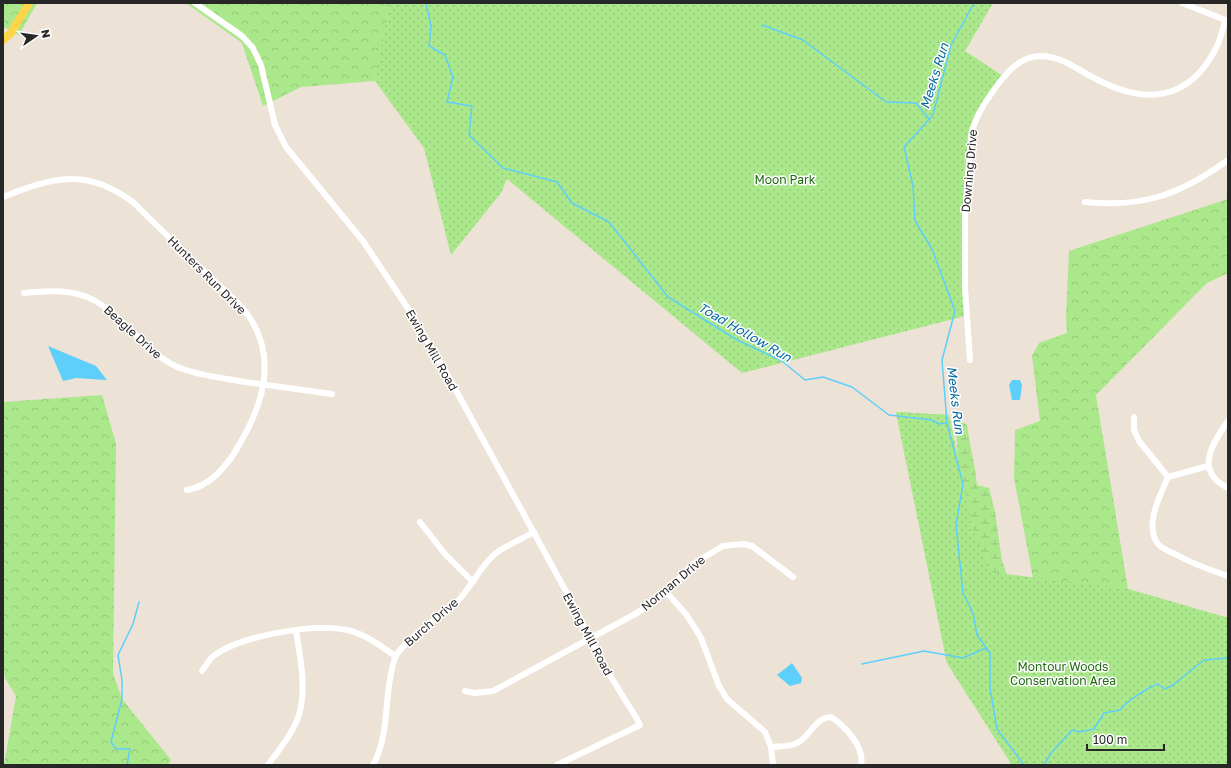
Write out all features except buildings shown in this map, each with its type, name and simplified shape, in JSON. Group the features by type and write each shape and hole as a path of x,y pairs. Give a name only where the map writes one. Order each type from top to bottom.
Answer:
{"main road":[{"path":"3,40 11,32 29,3"}],"street":[{"name":"Ewing Mill Road","path":"195,3 242,36 253,48 261,65 276,125 286,147 363,241 409,310 447,374 534,532 606,669 640,725 557,765"},
{"path":"1182,3 1227,21"},
{"name":"Downing Drive","path":"970,360 965,288 965,214 971,136 973,124 979,111 1006,74 1021,61 1040,56 1054,58 1069,63 1098,81 1133,95 1150,96 1169,92 1184,86 1198,77 1215,51 1227,21"},
{"path":"1085,202 1121,204 1150,199 1177,191 1205,177 1228,160"},
{"name":"Hunters Run Drive","path":"3,197 37,184 67,178 92,180 121,194 134,203 252,320 260,340 265,359 264,384 251,424 234,453 217,475 193,489 187,490"},
{"name":"Beagle Drive","path":"24,293 57,291 74,293 94,299 123,320 149,348 168,363 195,374 332,394"},
{"path":"1134,417 1134,430 1139,441 1168,477"},
{"path":"1228,421 1209,453 1208,466 1212,477 1228,488"},
{"path":"1168,477 1208,466"},
{"path":"1168,477 1157,501 1153,526 1154,537 1159,546 1193,563 1228,576"},
{"path":"420,522 445,554 473,582"},
{"name":"Burch Drive","path":"373,765 377,758 383,738 388,685 395,656 404,645 459,599 481,570 497,553 534,532"},
{"name":"Norman Drive","path":"465,691 474,693 493,691 637,613 666,592 693,564 723,546 743,544 752,546 793,577"},
{"path":"666,592 686,614 701,638 719,686 727,699 766,732 771,747 773,765"},
{"path":"202,671 211,658 243,642 315,627 348,630 375,642 395,656"},
{"path":"268,765 290,733 298,716 303,693 296,630"},
{"path":"771,747 795,744 804,739 819,720 831,717 842,723 852,738 861,753 861,765"}],"green space":[{"path":"3,3 37,3 19,35 3,27"},
{"path":"186,3 391,3 375,81 301,87 263,106 242,43"},
{"name":"Moon Park","path":"390,3 993,3 965,51 1006,78 970,130 965,316 742,373 507,179 501,193 451,255 424,148 375,81"},
{"name":"Montour Woods Conservation Area","path":"1228,199 1228,273 1207,283 1096,395 1128,589 1228,618 1228,765 1012,765 947,663 896,412 949,415 974,533 988,572 1033,578 1014,478 1015,430 1040,421 1032,356 1039,343 1067,333 1066,317 1069,251"},
{"path":"102,395 116,444 113,673 122,699 171,760 168,765 4,765 16,696 5,678 3,666 3,402"},
{"name":"Montour Woods Conservation Area","path":"896,412 949,415 974,533 989,572 1128,589 1228,618 1228,765 1012,765 947,663"},
{"path":"960,421 967,425 977,485 989,488 995,512 1002,561 1013,592 995,627 962,518 956,431"}],"water":[{"path":"48,346 96,366 107,380 76,378 63,381"},
{"path":"1012,380 1020,380 1022,385 1020,400 1012,400 1009,385"},
{"path":"792,663 802,678 801,683 790,686 777,675"}],"waterway":[{"name":"Toad Hollow Run","path":"426,3 431,26 429,46 445,55 453,77 447,102 472,106 469,135 503,168 557,182 572,203 609,222 668,297 737,340 782,361 805,380 823,377 852,387 889,415 932,420 939,424 947,423"},
{"name":"Meeks Run","path":"974,3 951,45 933,115 904,147 913,186 915,221 932,249 955,311 942,360 947,423 963,484 956,525 963,593 973,613 977,635 990,653 990,688 997,729 1024,765"},
{"path":"762,25 803,40 886,102 916,103 929,119"},
{"path":"127,765 130,749 116,749 111,742 122,699 122,680 118,655 133,624 139,602"},
{"path":"862,664 924,651 963,658 986,648"},
{"path":"1044,765 1051,753 1072,730 1080,732 1094,729 1104,713 1120,710 1123,706 1148,688 1158,684 1165,689 1173,685 1204,660 1228,658"}]}
